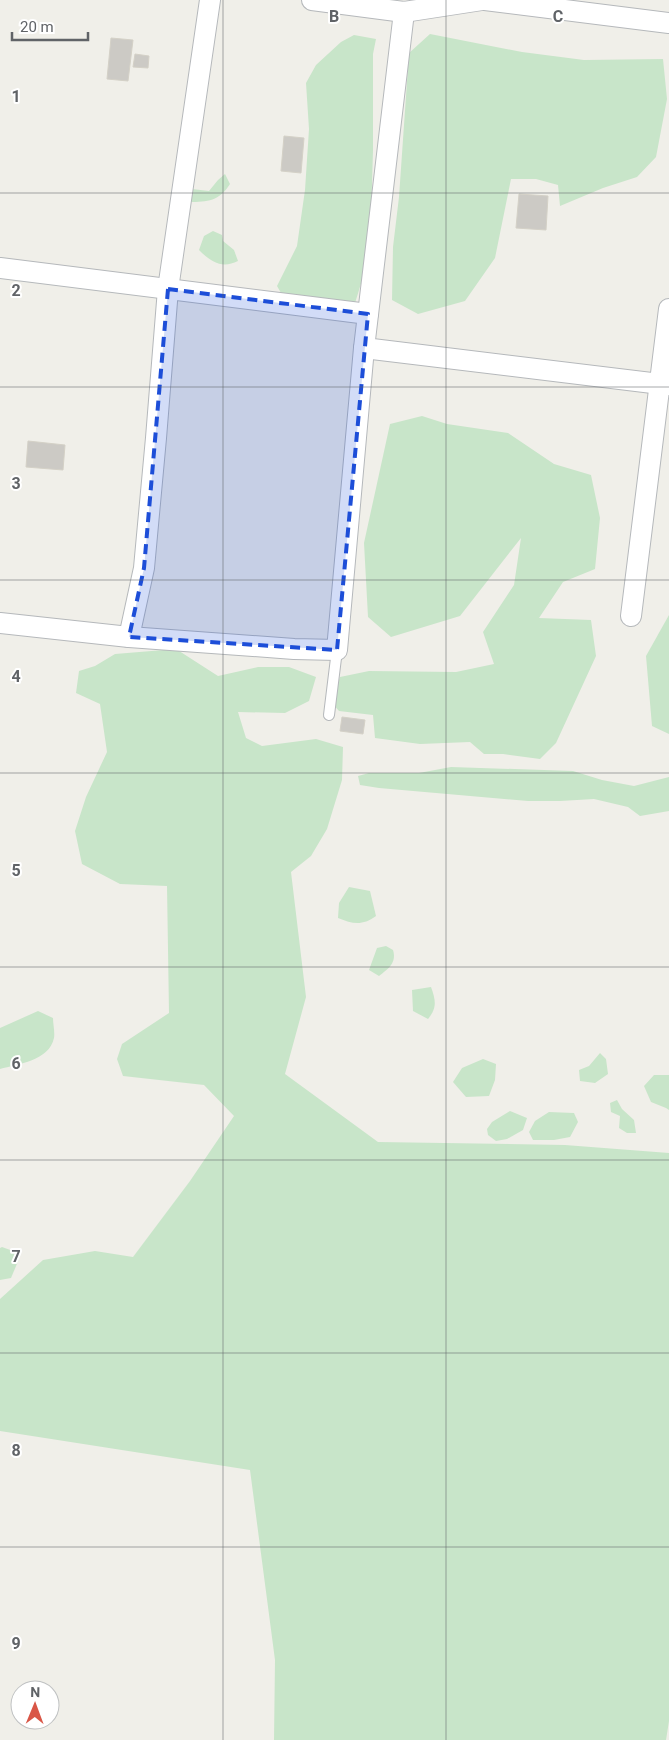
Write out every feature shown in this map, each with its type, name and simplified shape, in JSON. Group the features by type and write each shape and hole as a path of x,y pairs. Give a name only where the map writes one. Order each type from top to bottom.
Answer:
{"street":[{"path":"129,637 144,568 168,289 210,0"},
{"path":"312,0 404,12 483,0 669,24"},
{"path":"0,623 129,637 294,649 337,650 364,348 404,12"},
{"path":"0,268 368,314"},
{"path":"631,616 665,384 669,309"},
{"path":"364,348 665,384"}],"lane":[{"path":"329,715 337,650"}],"highlighted area":[{"path":"168,289 368,314 337,650 129,637 144,568"}],"green space":[{"path":"430,34 522,52 584,60 663,59 667,99 656,157 637,177 603,188 560,206 558,185 536,179 511,179 495,258 465,301 418,314 392,300 393,247 399,197 409,53"},
{"path":"354,35 376,39 373,54 370,254 352,313 292,312 277,286 297,246 305,190 309,129 306,83 316,65 341,42"},
{"path":"225,174 230,184 222,194 207,201 189,202 192,189 209,191"},
{"path":"213,231 222,235 223,241 234,250 238,261 227,264 217,263 199,250 204,236"},
{"path":"422,416 447,424 508,433 554,464 591,475 600,518 595,569 563,582 539,618 591,620 596,656 556,743 540,759 503,754 484,754 470,742 420,744 375,738 373,715 339,711 332,703 340,677 369,671 456,672 494,664 483,632 514,585 521,538 460,616 391,637 368,617 364,543 390,424"},
{"path":"669,615 669,734 652,726 646,656"},
{"path":"176,649 218,676 258,667 289,667 316,677 309,701 285,713 238,712 246,738 262,746 316,739 343,747 342,780 327,829 311,856 291,872 306,997 285,1074 378,1142 565,1145 669,1153 669,1721 666,1740 274,1740 275,1660 250,1470 0,1431 0,1299 43,1260 95,1251 133,1257 190,1181 234,1116 204,1085 123,1076 117,1059 122,1044 169,1013 167,886 120,884 82,864 75,831 86,797 107,752 100,704 76,693 79,671 95,666 115,654"},
{"path":"451,767 573,771 602,780 634,786 669,777 669,811 640,816 628,807 594,799 528,801 379,788 360,785 358,776 369,773 419,773"},
{"path":"349,887 370,891 376,916 362,923 348,922 338,918 339,903"},
{"path":"386,946 393,950 394,959 386,971 379,976 369,970 377,948"},
{"path":"431,987 435,1004 428,1019 413,1011 412,990"},
{"path":"38,1011 53,1018 54,1038 51,1046 39,1057 0,1069 0,1028"},
{"path":"600,1053 606,1059 608,1074 595,1083 580,1081 579,1070 589,1066"},
{"path":"483,1059 496,1064 495,1080 489,1096 466,1097 453,1082 462,1068"},
{"path":"654,1075 669,1075 669,1110 651,1102 644,1086"},
{"path":"617,1100 622,1109 634,1120 636,1133 627,1133 619,1128 620,1116 611,1112 610,1103"},
{"path":"510,1111 527,1118 523,1130 507,1139 496,1141 488,1135 487,1129 492,1122"},
{"path":"549,1112 574,1113 578,1122 570,1137 554,1140 533,1140 529,1132 535,1121"},
{"path":"0,1248 13,1251 19,1259 11,1278 0,1280"}],"building":[{"path":"111,38 133,40 128,81 107,79"},
{"path":"135,54 149,56 148,68 133,67"},
{"path":"284,136 304,138 301,173 281,171"},
{"path":"519,194 548,196 546,230 516,228"},
{"path":"28,441 65,445 63,470 26,467"},
{"path":"342,717 365,720 363,734 340,731"}]}
